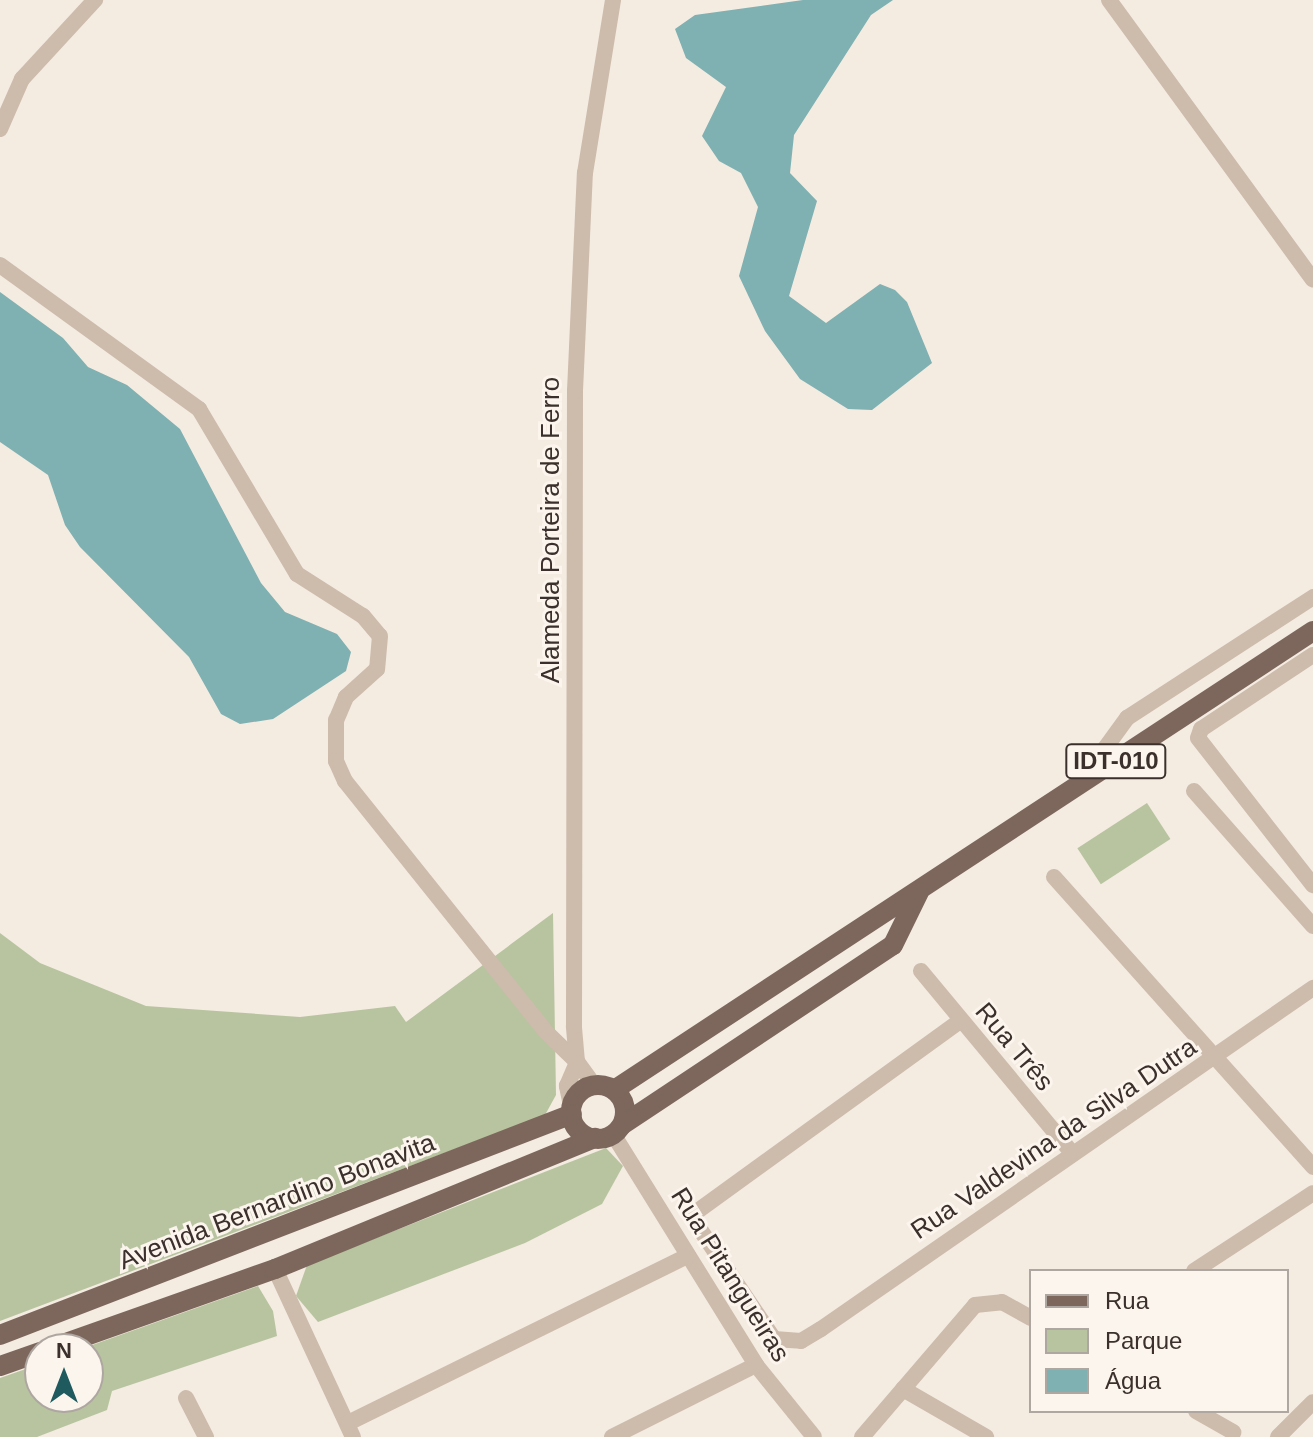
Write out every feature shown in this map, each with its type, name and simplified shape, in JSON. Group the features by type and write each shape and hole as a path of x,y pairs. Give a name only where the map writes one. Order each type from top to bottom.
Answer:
{"main road":[{"name":"IDT-010","path":"919,892 1313,631"},
{"name":"Avenida Bernardino Bonavita","path":"0,1335 572,1112 577,1096 604,1088 919,892"},
{"path":"94,1333 275,1269 610,1133 893,945 919,892"},
{"path":"732,1010 751,1042"},
{"path":"604,1088 625,1106 610,1133"},
{"path":"572,1112 579,1130 610,1133"},
{"path":"0,1366 24,1358"}],"street":[{"path":"0,129 22,79 95,0"},
{"name":"Alameda Porteira de Ferro","path":"572,1112 567,1086 577,1062 573,695 579,239 613,0"},
{"path":"1109,0 1313,280"},
{"path":"0,265 199,409 297,574 363,616 380,636 377,669 346,697 336,720 336,761 345,781 545,1031 604,1088"},
{"path":"1076,787 1127,718 1313,597"},
{"path":"1313,655 1201,729 1198,738 1205,751 1313,885"},
{"path":"1194,791 1313,926"},
{"path":"1054,877 1218,1056 1313,1167"},
{"name":"Rua Três","path":"921,971 1072,1153"},
{"name":"Rua Valdevina da Silva Dutra","path":"960,1021 691,1216 774,1339 801,1341 821,1329 1313,988"},
{"name":"Rua Pitangueiras","path":"610,1133 756,1365 814,1437"},
{"path":"1197,1269 1313,1193"},
{"path":"275,1269 350,1430 688,1256"},
{"path":"862,1437 975,1305 1002,1302 1029,1317"},
{"path":"612,1437 756,1365"},
{"path":"903,1389 986,1437"},
{"path":"186,1398 206,1437"},
{"path":"1278,1437 1313,1402"},
{"path":"1200,1413 1233,1432"}],"green space":[{"path":"1147,803 1170,839 1101,884 1077,848"},
{"path":"553,913 556,1095 545,1115 0,1321 0,933 40,963 146,1006 300,1017 395,1006 406,1022"},
{"path":"606,1148 623,1166 602,1204 525,1243 318,1322 296,1296 307,1265"},
{"path":"258,1286 273,1311 277,1336 112,1391 104,1411 104,1341"},
{"path":"24,1370 24,1413 99,1413 37,1437 0,1437 0,1378"}],"water":[{"path":"803,0 893,0 871,15 794,135 790,173 817,201 789,296 826,323 880,284 895,290 907,302 932,363 872,410 848,409 800,379 765,331 739,276 758,207 741,173 719,161 702,136 726,87 686,58 675,29 695,15"},
{"path":"0,292 63,338 88,367 127,385 180,429 261,583 285,612 337,634 351,652 346,671 273,719 240,724 221,714 189,657 80,547 65,525 48,475 0,442"}]}
